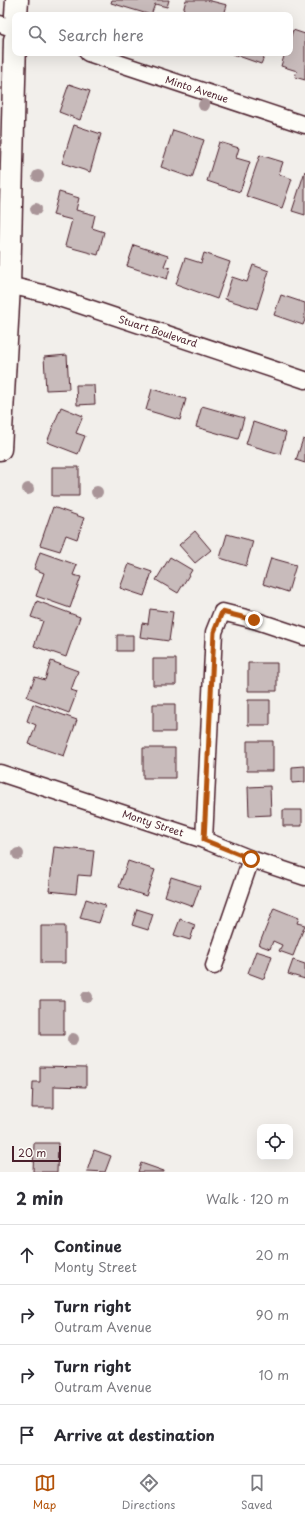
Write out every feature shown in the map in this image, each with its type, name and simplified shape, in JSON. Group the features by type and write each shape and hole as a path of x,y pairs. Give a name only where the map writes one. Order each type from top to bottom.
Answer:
{"street":[{"path":"16,12 17,0"},
{"path":"0,24 12,28"},
{"path":"0,449 4,285 14,56"},
{"name":"Minto Avenue","path":"97,56 305,125"},
{"name":"Stuart Boulevard","path":"4,285 47,294 305,380"},
{"path":"204,840 214,632 222,612 254,620 305,637"},
{"name":"Monty Street","path":"0,773 204,840 251,859 305,877"},
{"path":"214,966 251,859"}],"building":[{"path":"112,0 169,0 167,7 155,4 152,12 141,12 111,3"},
{"path":"186,0 207,0 227,5 225,12 183,12"},
{"path":"293,30 305,34 305,80 295,77 297,71 281,66 284,56 293,56"},
{"path":"238,56 265,56 261,64"},
{"path":"69,84 90,91 80,120 59,112"},
{"path":"74,125 101,134 90,172 62,163"},
{"path":"173,130 204,140 192,178 161,167"},
{"path":"219,142 239,148 236,158 250,162 240,192 207,181"},
{"path":"260,155 283,162 279,174 292,179 282,208 246,196"},
{"path":"305,171 305,215 292,211"},
{"path":"59,192 79,198 76,210 95,215 92,228 104,232 98,255 65,246 72,220 53,215"},
{"path":"134,245 168,256 164,266 170,268 167,279 127,266"},
{"path":"204,253 230,262 217,299 176,284 185,258 201,263"},
{"path":"253,265 269,271 257,309 225,299 232,277 247,282"},
{"path":"281,295 305,303 305,320 303,325 274,315"},
{"path":"67,355 69,389 46,390 44,357"},
{"path":"76,385 94,385 95,404 77,405"},
{"path":"152,389 186,399 180,420 146,410"},
{"path":"202,406 244,418 238,439 196,427"},
{"path":"61,407 83,416 76,433 85,436 78,454 47,442"},
{"path":"253,422 286,433 280,454 246,444"},
{"path":"303,439 305,440 305,463 296,460"},
{"path":"52,467 79,467 79,496 52,496"},
{"path":"53,507 84,518 77,539 66,535 60,551 40,545"},
{"path":"195,531 211,550 195,563 179,545"},
{"path":"227,534 253,541 246,566 220,558"},
{"path":"40,552 77,565 73,575 81,577 70,608 36,596 44,573 34,569"},
{"path":"170,557 192,570 178,593 156,580"},
{"path":"271,558 296,565 288,592 263,584"},
{"path":"129,564 152,572 144,596 120,588"},
{"path":"37,601 80,617 66,657 34,646 43,621 31,617"},
{"path":"150,609 173,612 169,641 140,637 142,623 148,624"},
{"path":"117,635 133,635 133,651 117,651"},
{"path":"153,659 176,659 176,685 153,685"},
{"path":"51,661 78,671 71,690 77,692 69,713 27,697 35,677 45,680"},
{"path":"248,663 277,663 277,691 248,691"},
{"path":"248,700 270,700 270,725 248,725"},
{"path":"33,704 77,720 64,756 29,744 36,725 27,721"},
{"path":"153,704 175,704 175,732 153,732"},
{"path":"247,741 273,741 273,771 247,771"},
{"path":"143,748 175,748 175,778 143,778"},
{"path":"305,766 305,782 292,783 292,767"},
{"path":"270,786 271,815 249,816 248,787"},
{"path":"283,810 302,810 302,826 283,826"},
{"path":"54,847 94,851 91,876 78,875 76,894 49,891"},
{"path":"128,861 155,870 146,896 119,887"},
{"path":"171,877 200,886 193,906 165,896"},
{"path":"86,899 105,905 99,923 80,918"},
{"path":"274,908 299,918 297,923 305,925 293,956 279,951 282,945 273,941 270,949 259,945"},
{"path":"137,909 153,914 148,930 132,925"},
{"path":"180,919 195,925 190,940 174,935"},
{"path":"41,926 65,926 65,963 41,963"},
{"path":"256,951 272,956 264,979 248,973"},
{"path":"293,960 305,964 305,979 288,974"},
{"path":"40,1000 64,1000 64,1035 40,1035"},
{"path":"40,1067 86,1068 86,1087 54,1086 54,1108 32,1108 33,1082 40,1082"},
{"path":"34,1143 58,1143 57,1172 33,1172"},
{"path":"94,1150 111,1156 105,1172 87,1171"},
{"path":"141,1163 164,1171 164,1172 138,1172"}],"route":[{"path":"251,859 204,840 214,632 222,612 254,620"}]}
